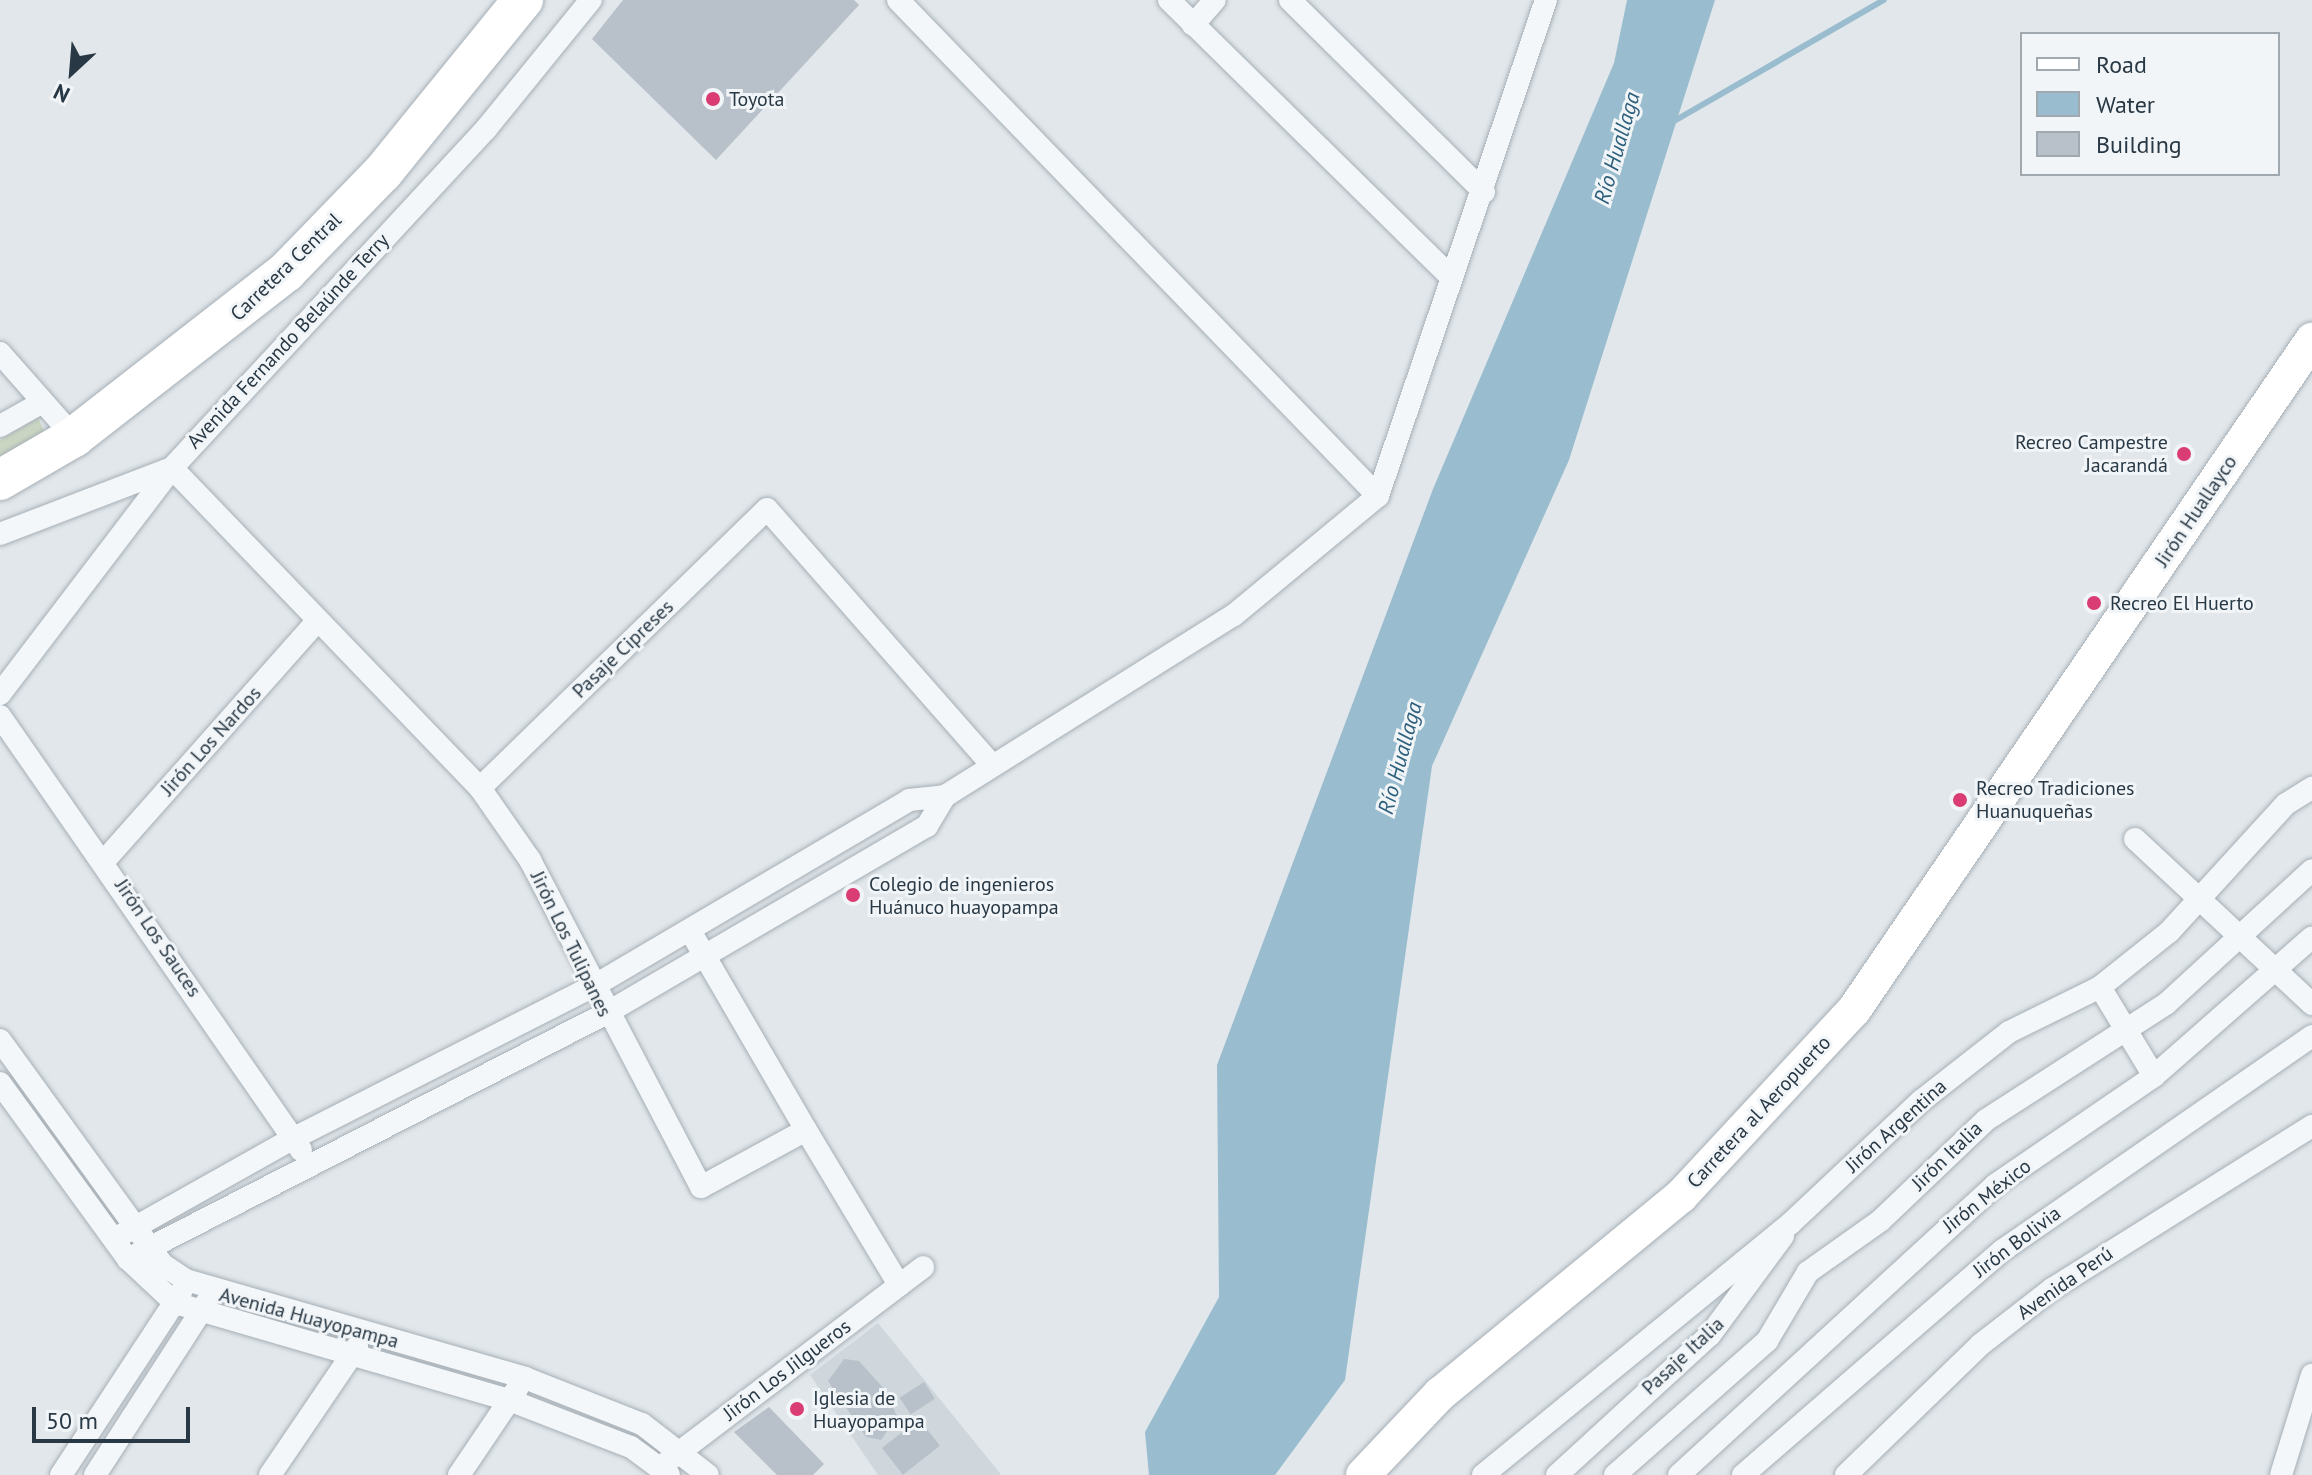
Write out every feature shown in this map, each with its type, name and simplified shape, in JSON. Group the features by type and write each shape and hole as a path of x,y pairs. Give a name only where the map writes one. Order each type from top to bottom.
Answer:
{"highway":[{"name":"Carretera Central","path":"0,480 74,437 286,272 383,172 523,0"}],"main road":[{"name":"Jirón Huallayco","path":"2079,680 2312,340"},
{"name":"Carretera al Aeropuerto","path":"1363,1475 1440,1394 1681,1196 1854,1010 2079,680"}],"street":[{"name":"Avenida Fernando Belaúnde Terry","path":"0,694 172,468 486,129 591,0"},
{"path":"898,0 1378,496"},
{"path":"1169,0 1450,276"},
{"path":"1193,25 1215,0"},
{"path":"1290,0 1484,192"},
{"path":"128,1259 605,1014 927,826 945,796 1234,615 1378,496 1450,276 1484,192 1546,0"},
{"path":"0,353 74,437"},
{"path":"0,426 41,403"},
{"path":"0,534 172,468"},
{"name":"Jirón Los Tulipanes","path":"172,468 480,788 530,860 605,1014 701,1187 806,1130"},
{"name":"Pasaje Cipreses","path":"480,788 767,509 992,765"},
{"name":"Jirón Los Nardos","path":"105,860 317,621"},
{"name":"Jirón Los Sauces","path":"0,716 105,860 310,1165"},
{"name":"Jirón Argentina","path":"1493,1471 1791,1223 1921,1101 2009,1032 2100,987 2169,932 2286,804 2312,788"},
{"path":"114,1239 294,1138 592,987 909,800 945,796"},
{"path":"2135,839 2195,900 2312,1004"},
{"name":"Jirón Italia","path":"1615,1475 1767,1341 1808,1272 1880,1221 2018,1096 2126,1034 2312,870"},
{"path":"690,931 899,1285"},
{"name":"Jirón México","path":"1679,1475 1995,1185 2154,1076 2312,937"},
{"path":"2100,987 2154,1076"},
{"name":"Jirón Bolivia","path":"1743,1475 2003,1250 2312,1036"},
{"name":"Avenida Huayopampa","path":"0,1040 150,1246 186,1280 212,1293 525,1378 642,1424 708,1475"},
{"name":"Avenida Huayopampa","path":"0,1083 128,1259 175,1303 201,1315 509,1400 631,1447 661,1472"},
{"name":"Avenida Perú","path":"1846,1475 1948,1374 2052,1289 2312,1126"},
{"name":"Pasaje Italia","path":"1557,1475 1710,1335 1758,1280 1791,1223"},
{"name":"Jirón Los Jilgueros","path":"661,1472 680,1451 923,1267"},
{"path":"61,1475 175,1303 186,1280"},
{"path":"95,1475 201,1315 212,1293"},
{"path":"270,1475 366,1333"},
{"path":"2281,1475 2305,1427 2312,1375"},
{"path":"459,1475 525,1378"}],"shaded area":[{"path":"878,1323 1001,1475 878,1475 810,1375"}],"green space":[{"path":"38,418 49,441 0,469 0,440"}],"water":[{"name":"Río Huallaga","path":"1627,0 1715,0 1569,460 1432,766 1345,1380 1275,1475 1149,1475 1145,1432 1219,1297 1217,1065 1433,489 1614,63"}],"building":[{"name":"Toyota","path":"623,0 854,0 859,5 716,160 592,39"},
{"path":"844,1359 859,1361 887,1392 897,1417 881,1440 866,1437 828,1381"},
{"path":"924,1382 935,1399 911,1415 900,1398"},
{"path":"769,1407 824,1464 813,1475 777,1475 734,1432"},
{"path":"919,1419 940,1446 903,1475 882,1448"}],"waterway":[{"path":"1669,124 1884,0"}],"place":[{"name":"Toyota","path":"713,99"},
{"name":"Recreo Campestre Jacarandá","path":"2184,454"},
{"name":"Recreo El Huerto","path":"2094,603"},
{"name":"Recreo Tradiciones Huanuqueñas","path":"1960,800"},
{"name":"Colegio de ingenieros Huánuco huayopampa","path":"853,895"},
{"name":"Iglesia de Huayopampa","path":"797,1409"}]}
